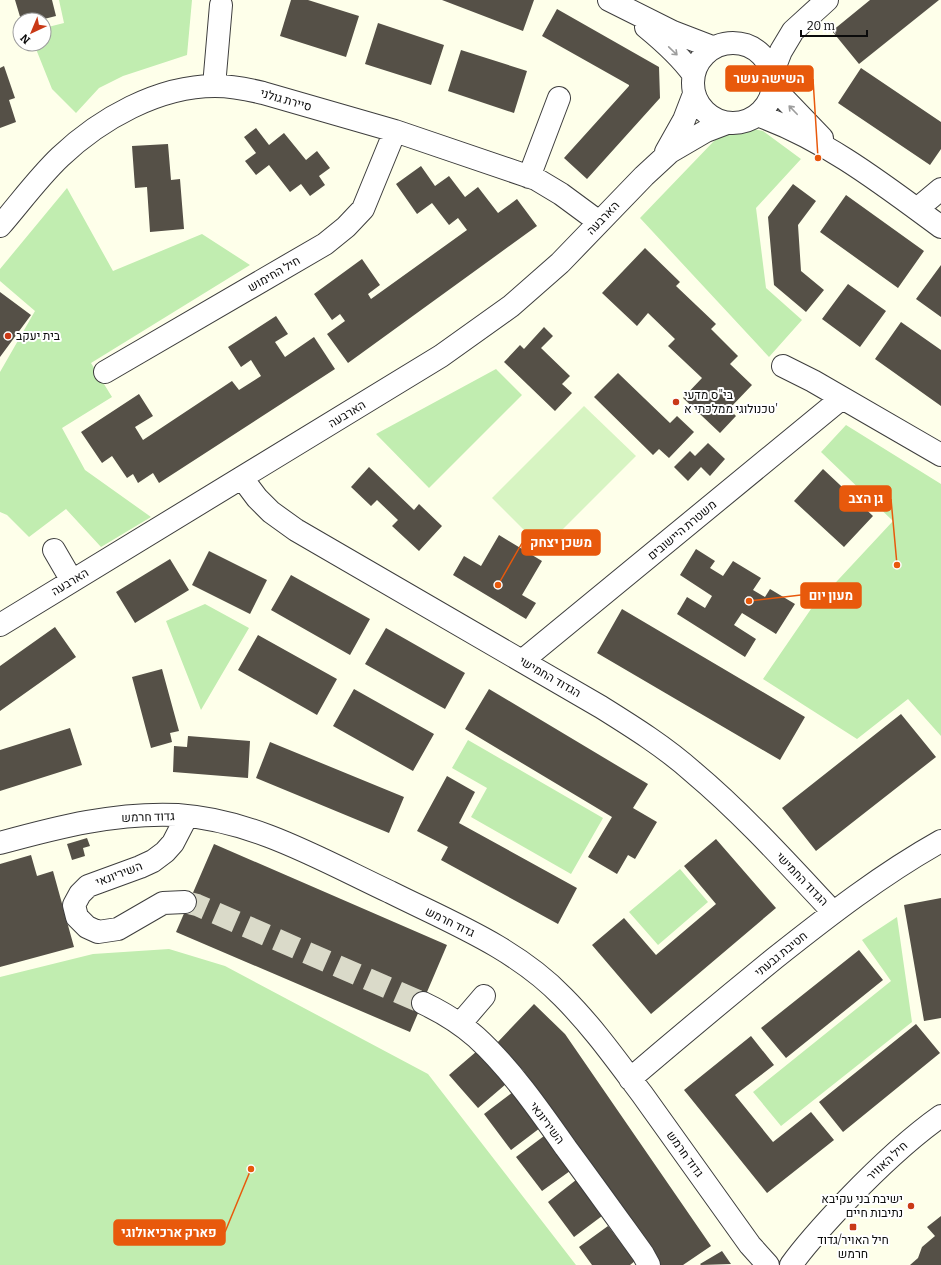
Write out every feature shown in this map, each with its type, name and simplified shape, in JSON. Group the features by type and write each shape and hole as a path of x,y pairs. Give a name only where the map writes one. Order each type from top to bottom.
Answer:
{"street":[{"path":"609,0 662,40 685,62 693,84 698,105 706,113 727,123 743,122 757,115 765,108 770,98 772,81 787,42 799,25"},
{"path":"609,0 673,32 712,47"},
{"path":"693,84 697,63 703,54 712,47 722,43 733,42 745,44 763,43 785,34 799,25 827,0"},
{"path":"214,86 221,6"},
{"path":"745,44 754,48 762,55 769,64 772,81 812,129 853,164"},
{"name":"הארבעה","path":"660,160 671,145 684,120 693,84"},
{"name":"סיירת גולני","path":"0,226 60,157 115,114 154,98 187,88 214,86 242,88 263,93 394,131 536,179 561,194 599,222"},
{"path":"529,177 559,98"},
{"path":"757,115 797,132 853,164 941,227"},
{"name":"הארבעה","path":"0,625 442,356 511,306 560,263 660,160 691,139 727,123"},
{"name":"חיל החימוש","path":"106,372 325,244 346,227 363,209 394,131"},
{"path":"917,209 941,189"},
{"path":"783,366 941,455"},
{"name":"משטרת היישובים","path":"522,661 842,398"},
{"name":"הגדוד החמישי","path":"242,478 266,508 296,530 601,707 649,737 694,772 772,848 833,912"},
{"path":"54,550 72,581"},
{"name":"גדוד חרמש","path":"0,843 58,827 108,819 147,815 187,816 222,821 280,839 478,935 540,975 563,996 584,1019 609,1050 750,1245 768,1265"},
{"name":"השיריונאי","path":"185,902 163,903 118,929 98,932 87,927 77,917 74,905 80,894 88,886 146,864 165,852 173,843 187,816"},
{"name":"חטיבת גבעתי","path":"630,1079 701,1019 833,912 918,853 941,841"},
{"path":"460,1024 484,996"},
{"name":"השיריונאי","path":"423,1003 460,1024 497,1058 560,1139 643,1254 649,1265"},
{"name":"חיל האוויר","path":"791,1265 822,1226 863,1184 900,1148 941,1116"}],"green space":[{"path":"59,0 192,0 187,55 123,76 99,88 76,113 52,89 37,52 52,52 52,26 64,23"},
{"path":"743,127 763,131 801,159 756,208 766,288 802,320 769,357 640,218 714,141 731,129"},
{"path":"67,188 113,271 202,234 250,265 91,363 112,397 62,428 85,470 151,517 101,547 66,509 29,537 7,515 0,512 0,372 35,311 0,281 0,269"},
{"path":"496,369 522,395 429,488 376,434"},
{"path":"584,406 636,456 543,549 492,498"},
{"path":"846,425 941,484 941,736 908,699 857,739 763,679 811,609 893,521 821,452"},
{"path":"205,604 249,628 201,710 166,621"},
{"path":"468,740 603,818 571,874 471,817 487,788 452,768"},
{"path":"680,869 708,902 658,945 629,912"},
{"path":"897,917 912,1022 781,1126 753,1092 891,981 862,940"},
{"path":"169,949 225,966 428,1074 576,1265 0,1265 0,977 93,954"}],"building":[{"path":"15,0 52,0 56,16 52,17 52,12 19,12"},
{"path":"291,0 308,0 359,16 346,57 280,36"},
{"path":"442,0 534,0 523,31"},
{"path":"870,0 939,0 859,64 832,31"},
{"path":"557,9 659,67 660,98 587,179 564,158 629,85 542,36"},
{"path":"378,23 444,45 431,85 365,64"},
{"path":"461,50 527,71 514,113 448,91"},
{"path":"4,66 15,98 9,100 16,122 0,128 0,68"},
{"path":"861,68 941,122 941,149 930,165 838,103"},
{"path":"256,128 269,145 284,133 306,160 317,151 330,168 319,176 325,185 310,196 301,184 290,192 269,165 256,175 245,161 256,153 244,137"},
{"path":"168,144 171,180 180,179 184,229 150,232 147,187 135,188 132,146"},
{"path":"421,166 435,186 449,176 465,197 478,187 498,213 517,199 537,226 348,363 327,334 345,321 340,314 332,320 314,294 362,259 380,285 368,294 371,299 467,230 458,218 449,225 432,203 417,214 396,184"},
{"path":"793,184 816,201 798,225 801,271 824,290 806,312 774,285 768,217"},
{"path":"846,195 924,251 898,288 820,232"},
{"path":"645,248 680,282 676,286 716,324 711,329 738,356 730,364 752,385 729,409 736,416 720,433 683,398 702,378 668,346 675,339 648,313 637,326 602,293"},
{"path":"941,265 941,317 916,299"},
{"path":"848,284 886,311 860,347 822,319"},
{"name":"בית יעקב","path":"0,292 31,315 0,357"},
{"path":"276,316 288,334 275,342 285,357 314,337 335,369 159,483 153,473 138,483 133,474 127,478 112,456 102,463 81,432 139,394 153,416 135,427 143,440 232,381 239,390 261,376 251,360 241,367 228,347"},
{"path":"901,322 941,350 941,406 875,359"},
{"path":"544,327 553,336 541,348 570,376 562,384 572,393 555,411 504,362 520,345 524,349"},
{"path":"618,373 670,423 677,416 694,432 669,458 659,449 653,455 594,397"},
{"path":"708,443 725,459 710,476 701,467 688,481 674,467 690,451 695,456"},
{"path":"369,467 414,510 419,504 442,526 419,551 392,526 398,520 377,500 371,506 351,487"},
{"path":"823,469 873,516 844,547 794,501"},
{"path":"499,535 542,561 522,595 536,603 526,619 453,575 464,556 481,566"},
{"path":"696,549 715,561 710,568 723,576 733,561 761,578 753,590 765,597 770,589 795,604 776,634 742,613 734,625 756,639 745,657 677,614 687,597 705,608 712,596 680,575"},
{"path":"209,551 267,580 250,614 192,585"},
{"path":"170,559 189,590 135,623 116,592"},
{"path":"291,575 370,619 350,655 271,610"},
{"path":"622,609 805,717 780,760 597,653"},
{"path":"55,627 76,657 0,711 0,666"},
{"path":"386,628 465,673 445,709 365,664"},
{"path":"258,635 337,679 317,715 238,670"},
{"path":"162,669 179,731 170,733 172,742 151,748 132,677"},
{"path":"354,689 434,734 413,771 333,726"},
{"path":"489,689 648,784 633,808 657,822 635,859 628,855 617,874 588,857 612,817 465,729"},
{"path":"901,714 936,757 816,851 782,808"},
{"path":"70,728 82,765 0,791 0,750"},
{"path":"188,736 250,741 248,778 173,772 174,746 187,747"},
{"path":"270,742 404,797 389,833 256,778"},
{"path":"447,776 475,792 459,823 577,888 558,924 441,860 448,847 417,831"},
{"path":"87,838 90,846 83,848 85,856 72,860 67,844"},
{"path":"716,839 776,908 651,1014 592,945 624,918 656,955 716,904 684,866"},
{"path":"214,844 447,945 410,1032 176,932"},
{"path":"31,855 37,876 53,871 74,947 0,967 0,864"},
{"path":"941,898 941,1018 924,1021 904,905"},
{"path":"859,950 883,980 786,1058 761,1028"},
{"path":"534,1004 565,1034 711,1246 683,1265 657,1265 523,1070 496,1044"},
{"path":"916,1024 940,1053 843,1132 819,1102"},
{"path":"751,1036 774,1065 735,1095 773,1142 811,1112 834,1140 767,1193 684,1090"},
{"path":"477,1051 506,1084 478,1108 449,1075"},
{"path":"513,1092 540,1128 511,1150 484,1114"},
{"path":"544,1136 570,1171 542,1191 516,1157"},
{"path":"576,1180 602,1216 574,1237 548,1202"},
{"path":"941,1216 941,1265 910,1265 918,1258 922,1247 935,1236 927,1227"},
{"path":"608,1226 635,1261 630,1265 592,1265 579,1247"},
{"path":"722,1251 731,1264 700,1264"}],"tunnel":[{"path":"185,902 197,905 423,1003"}],"place":[{"name":"השישה עשר","path":"818,158"},
{"name":"בית יעקב","path":"8,336"},
{"name":"בי\"ס מדעי טכנולוגי ממלכתי א'","path":"676,402"},
{"name":"גן הצב","path":"897,565"},
{"name":"משכן יצחק","path":"498,585"},
{"name":"מעון יום","path":"749,601"},
{"name":"פארק ארכיאולוגי","path":"251,1169"},
{"name":"ישיבת בני עקיבא נתיבות חיים","path":"911,1206"},
{"name":"חיל האויר/גדוד חרמש","path":"853,1227"}]}
